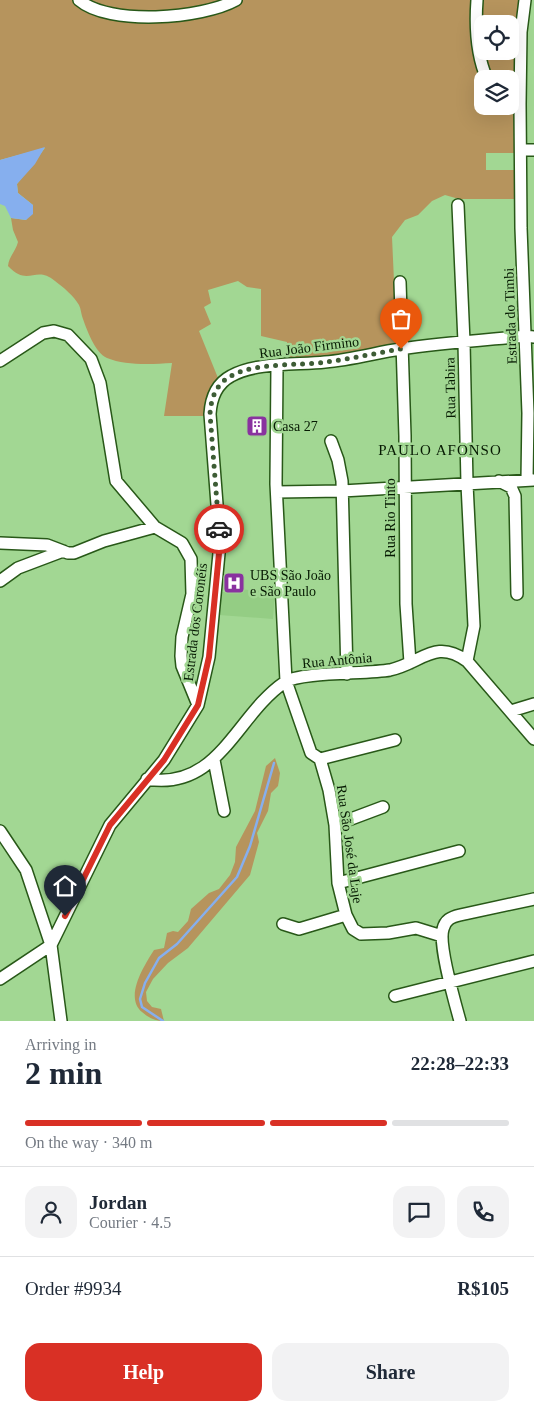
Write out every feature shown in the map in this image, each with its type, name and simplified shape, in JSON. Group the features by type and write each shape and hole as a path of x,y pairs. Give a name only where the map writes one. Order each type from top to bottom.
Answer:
{"street":[{"path":"79,0 89,8 103,12 136,16 197,12 221,7 236,0"},
{"path":"477,0 476,33 484,70"},
{"name":"Estrada do Timbi","path":"518,70 525,0"},
{"name":"Estrada do Timbi","path":"517,115 522,150 529,274 530,480"},
{"path":"522,150 534,150"},
{"name":"Rua Tabira","path":"458,205 464,342 467,484 474,626 467,661"},
{"name":"Rua Rio Tinto","path":"400,282 405,436 406,604 410,663"},
{"path":"0,361 48,331 64,332 79,345 91,360 100,383 116,480 155,526 182,543 191,559 192,594 182,637 181,656 182,666 198,705"},
{"name":"Rua João Firmino","path":"214,393 230,376 239,372 277,366 327,362 401,349 530,336"},
{"name":"Rua São José da Laje","path":"277,366 277,492 286,681 311,753 320,759 330,790 335,825 338,883 346,915"},
{"name":"Estrada dos Coronéis","path":"51,945 110,825 180,737 198,705 209,657 220,543 210,421 214,393"},
{"path":"331,441 341,470 347,674"},
{"path":"277,492 530,480"},
{"path":"499,481 510,487 515,496 517,594"},
{"path":"0,543 47,545 68,553 78,552 96,543 155,526"},
{"path":"0,581 18,568 63,550"},
{"name":"Rua Antônia","path":"147,779 159,781 183,778 214,760 256,707 286,681 296,678 390,670 430,654 449,651 467,661 534,740"},
{"path":"511,711 534,704"},
{"path":"320,759 395,740"},
{"path":"214,760 224,812"},
{"path":"335,825 383,807"},
{"path":"0,831 26,870 51,945 61,1021"},
{"path":"338,883 459,851"},
{"path":"460,1021 442,936 446,922 451,917 534,899"},
{"path":"283,924 299,929 346,915 353,929 361,934 388,933 416,928 442,936"},
{"path":"0,979 51,945"},
{"path":"396,996 534,961"}],"shaded area":[{"path":"0,0 76,0 121,20 240,0 473,0 474,60 480,60 481,70 474,70 474,115 517,115 515,153 486,153 486,170 514,170 514,199 459,199 445,195 432,201 418,215 405,220 392,237 397,347 287,362 287,342 261,336 261,289 247,287 238,281 208,290 211,303 204,307 211,324 199,331 218,378 209,392 205,416 164,416 172,363 131,363 114,361 107,358 95,346 79,305 68,292 48,276 21,275 8,266 18,242 11,218 26,220 33,205 18,193 17,184 45,148 0,160"},
{"path":"85,0 226,0 184,10 139,14 110,11"},
{"path":"480,0 522,0 519,21 519,15 479,15"},
{"path":"484,60 517,60 517,70 488,70"},
{"path":"225,588 275,592 273,619 219,615 220,592 225,592"},
{"path":"275,758 280,773 278,786 271,793 268,811 257,833 259,842 250,875 188,948 168,963 153,979 146,992 147,1001 152,1007 161,1009 164,1021 152,1019 137,1006 135,998 135,990 145,964 154,950 164,948 167,933 178,932 188,921 191,909 209,893 219,889 230,875 235,862 236,847 255,811 266,766"}],"water":[{"path":"45,147 35,164 17,184 18,193 33,205 33,214 26,220 11,218 5,206 0,204 0,160"}],"waterway":[{"path":"163,1021 142,1007 140,999 145,983 159,958 177,944 237,877 250,846 274,763"}],"way so far":[{"path":"219,529 210,414 211,400 220,385 230,376 252,369 327,362 401,349"}],"place":[{"name":"Casa 27","path":"257,426"},
{"name":"UBS São João e São Paulo","path":"234,583"}],"district":[{"name":"PAULO AFONSO","path":"440,450"}],"route":[{"path":"65,916 110,825 164,760 180,737 198,705 209,657 220,543 219,529"}]}
